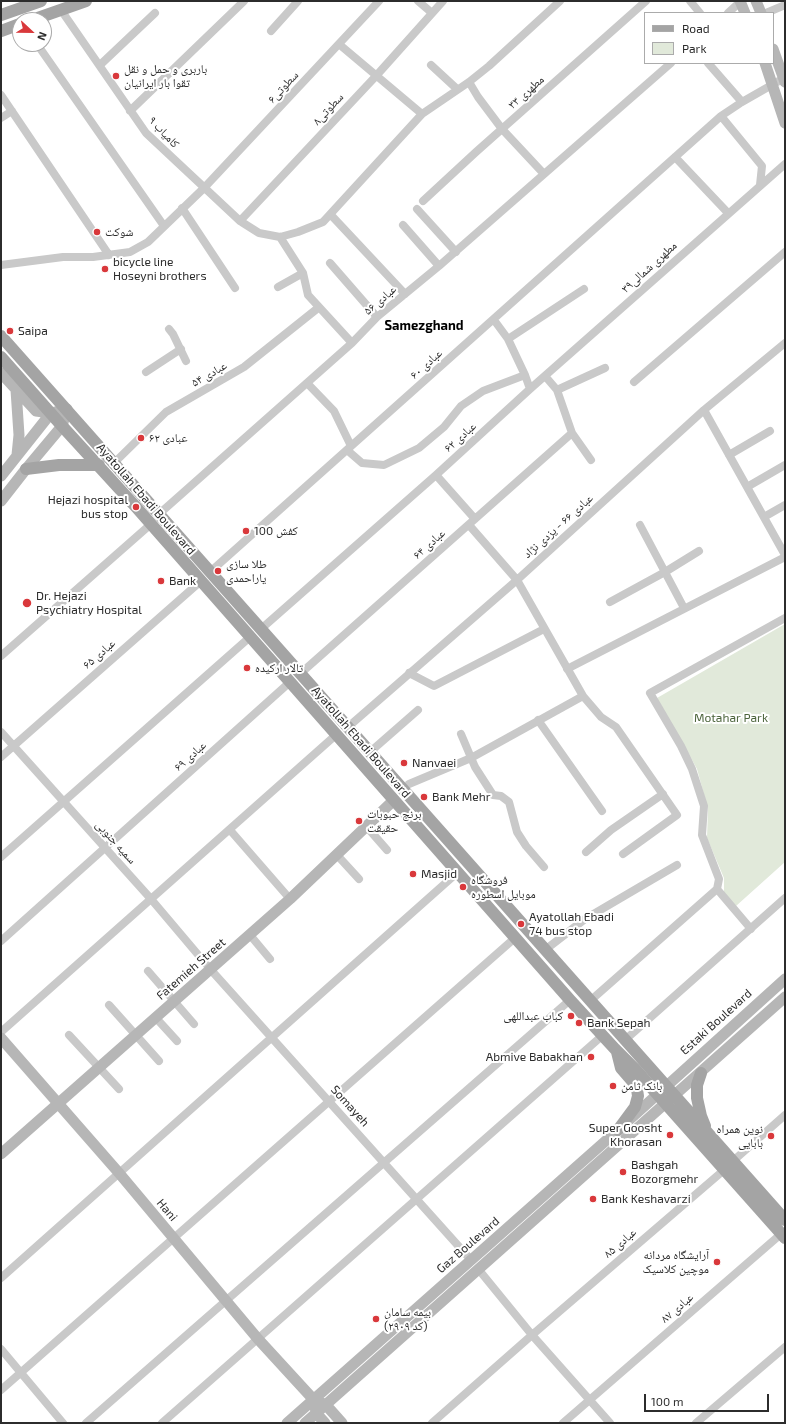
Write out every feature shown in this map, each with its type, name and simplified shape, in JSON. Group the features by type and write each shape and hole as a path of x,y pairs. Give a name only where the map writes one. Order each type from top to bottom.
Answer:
{"main road":[{"path":"1,15 41,1"},
{"path":"52,13 86,1"},
{"path":"756,1 760,12"},
{"path":"740,2 745,12"},
{"path":"1,31 12,27"},
{"path":"774,52 784,80"},
{"path":"765,64 785,123"},
{"name":"Ayatollah Ebadi Boulevard","path":"1,336 625,1040 661,1090 729,1166 783,1236"},
{"name":"Ayatollah Ebadi Boulevard","path":"1,356 337,734 570,1000 615,1050 661,1090"},
{"path":"1,373 36,411 51,413 67,409"},
{"path":"16,390 19,428 17,456"},
{"path":"1,501 62,426 67,409"},
{"path":"1,476 51,413"},
{"path":"26,469 59,465 99,465"},
{"name":"Fatemieh Street","path":"1,1154 290,900 394,800"},
{"name":"Estaki Boulevard","path":"661,1090 785,979"},
{"path":"670,1100 785,997"},
{"name":"Hani","path":"1,1038 119,1173 258,1338 313,1399"},
{"path":"615,1050 618,1054 621,1068 634,1083 638,1096 635,1107 618,1130"},
{"path":"701,1073 697,1085 697,1098 701,1116 708,1133"},
{"name":"Gaz Boulevard","path":"287,1423 618,1130 661,1090"},
{"name":"Ayatollah Ebadi Boulevard","path":"670,1100 708,1133 729,1166 785,1220"},
{"name":"Gaz Boulevard","path":"305,1423 670,1100"},
{"path":"313,1399 326,1405 342,1423"},
{"path":"313,1399 316,1413 325,1423"}],"street":[{"path":"130,111 244,1"},
{"path":"271,31 298,1"},
{"name":"سطوتی۶","path":"1,265 63,257 109,255 130,252 148,242 204,188 379,1"},
{"path":"418,1 432,13"},
{"name":"سطوتی۸","path":"240,221 376,76 443,1"},
{"name":"مطهری ۳۳","path":"423,202 502,129 646,1"},
{"path":"690,1 699,12"},
{"path":"352,343 318,308 308,295 303,273 280,237 298,232 323,222 422,114 469,82 489,66 557,2"},
{"path":"729,12 740,2"},
{"path":"768,12 785,5"},
{"name":"کامیاب ۹","path":"61,10 146,133 240,221 259,233 280,237"},
{"path":"100,65 154,13"},
{"path":"340,44 422,114"},
{"path":"43,52 164,226"},
{"name":"عبادی ۵۶","path":"159,514 352,343 377,317 440,266 670,64"},
{"path":"709,64 742,102"},
{"path":"431,65 457,89"},
{"name":"عبادی ۶۰","path":"210,572 721,116 772,84 784,80"},
{"path":"469,82 478,97 502,129 544,174"},
{"path":"1,95 109,255"},
{"path":"1,118 12,111"},
{"path":"721,116 762,166 760,185"},
{"path":"675,157 728,214"},
{"name":"مطهری شمالی۳۹","path":"530,389 785,164"},
{"path":"182,208 235,288"},
{"path":"417,209 456,252"},
{"path":"331,215 405,294"},
{"path":"403,224 440,266"},
{"path":"634,382 785,252"},
{"path":"330,262 377,317"},
{"path":"278,287 303,273"},
{"path":"508,339 584,289"},
{"name":"عبادی ۵۴","path":"114,463 166,412 244,367 318,308"},
{"path":"494,320 508,339 525,374 530,389"},
{"path":"169,329 181,349 186,361"},
{"name":"عبادی ۶۶ - یزدی نژاد","path":"348,727 517,580 704,410 785,343"},
{"path":"146,372 181,349"},
{"path":"557,390 605,368"},
{"path":"307,383 334,411 349,448 362,463 384,465 419,448 444,427 461,406 483,391 525,374"},
{"path":"545,376 557,390 572,433 591,460"},
{"name":"عبادی ۶۲","path":"261,630 436,475 530,389"},
{"path":"567,668 785,556 704,410"},
{"path":"729,455 770,431"},
{"name":"عبادی ۶۴","path":"301,673 572,433"},
{"path":"747,487 785,466"},
{"path":"436,475 517,580 583,696 601,717 616,727 677,815 623,854"},
{"path":"764,517 785,505"},
{"path":"1,656 151,524"},
{"path":"640,525 684,608"},
{"path":"610,602 665,572 699,551"},
{"name":"عبادی ۶۵","path":"1,757 201,581"},
{"path":"590,1001 717,888 719,879 702,835 704,806 692,769 682,746 650,693 785,618"},
{"path":"409,673 434,686 544,629"},
{"path":"1,857 250,637"},
{"name":"عبادی ۶۹","path":"1,941 290,682"},
{"path":"409,784 471,758 583,696"},
{"path":"370,752 418,710"},
{"path":"538,720 602,811"},
{"name":"سمیه جنوبی","path":"1,732 151,899 211,970"},
{"path":"1,1032 337,734"},
{"path":"461,734 471,758 493,795 501,796 509,802 517,832 526,846 544,867"},
{"path":"586,852 611,830 663,794"},
{"path":"366,826 387,850"},
{"path":"230,830 290,900"},
{"path":"337,854 359,879"},
{"path":"545,950 585,919 677,865"},
{"path":"1,1278 458,872"},
{"path":"717,888 751,929"},
{"path":"625,1040 785,898"},
{"path":"250,935 270,959"},
{"path":"1,1390 516,937"},
{"name":"Somayeh","path":"211,970 471,1260"},
{"path":"148,971 194,1024"},
{"path":"86,1423 570,1000"},
{"path":"109,1005 159,1061"},
{"path":"156,1018 177,1041"},
{"path":"69,1035 119,1090"},
{"path":"162,1423 603,1035"},
{"name":"عبادی ۸۵","path":"432,1423 729,1166 785,1115"},
{"name":"عبادی ۸۷","path":"563,1423 783,1236"},
{"path":"478,1270 532,1335 610,1423"},
{"path":"696,1423 785,1347"},
{"path":"1,1349 63,1423"}],"green space":[{"name":"Motahar Park","path":"785,624 785,862 736,906 724,893 724,878 707,838 708,809 697,769 657,698"}],"place":[{"name":"باربری و حمل و نقل تقوا بار ایرانیان","path":"116,76"},
{"name":"شوكت","path":"97,232"},
{"name":"bicycle line Hoseyni brothers","path":"105,269"},
{"name":"Saipa","path":"10,331"},
{"name":"عبادی ۶۲","path":"141,438"},
{"name":"Hejazi hospital bus stop","path":"136,507"},
{"name":"کفش 100","path":"246,531"},
{"name":"طلا سازی یاراحمدی","path":"218,571"},
{"name":"Bank","path":"161,581"},
{"name":"Dr. Hejazi Psychiatry Hospital","path":"27,603"},
{"name":"تالار ارکیده","path":"247,668"},
{"name":"Nanvaei","path":"404,763"},
{"name":"Bank Mehr","path":"424,797"},
{"name":"برنج حبوبات حقیقت","path":"359,821"},
{"name":"Masjid","path":"413,874"},
{"name":"فروشگاه موبایل اسطوره","path":"463,887"},
{"name":"Ayatollah Ebadi 74 bus stop","path":"521,924"},
{"name":"کباب عبداللهی","path":"571,1016"},
{"name":"Bank Sepah","path":"579,1023"},
{"name":"Abmive Babakhan","path":"591,1057"},
{"name":"بانک ثامن","path":"613,1086"},
{"name":"Super Goosht Khorasan","path":"670,1135"},
{"name":"نوین همراه بابایی","path":"771,1136"},
{"name":"Bashgah Bozorgmehr","path":"623,1172"},
{"name":"Bank Keshavarzi","path":"593,1199"},
{"name":"آرایشگاه مردانه موچین کلاسیک","path":"717,1262"},
{"name":"بیمه سامان (کد ۲۹۰۹)","path":"376,1319"}],"district":[{"name":"Samezghand","path":"424,326"}]}
